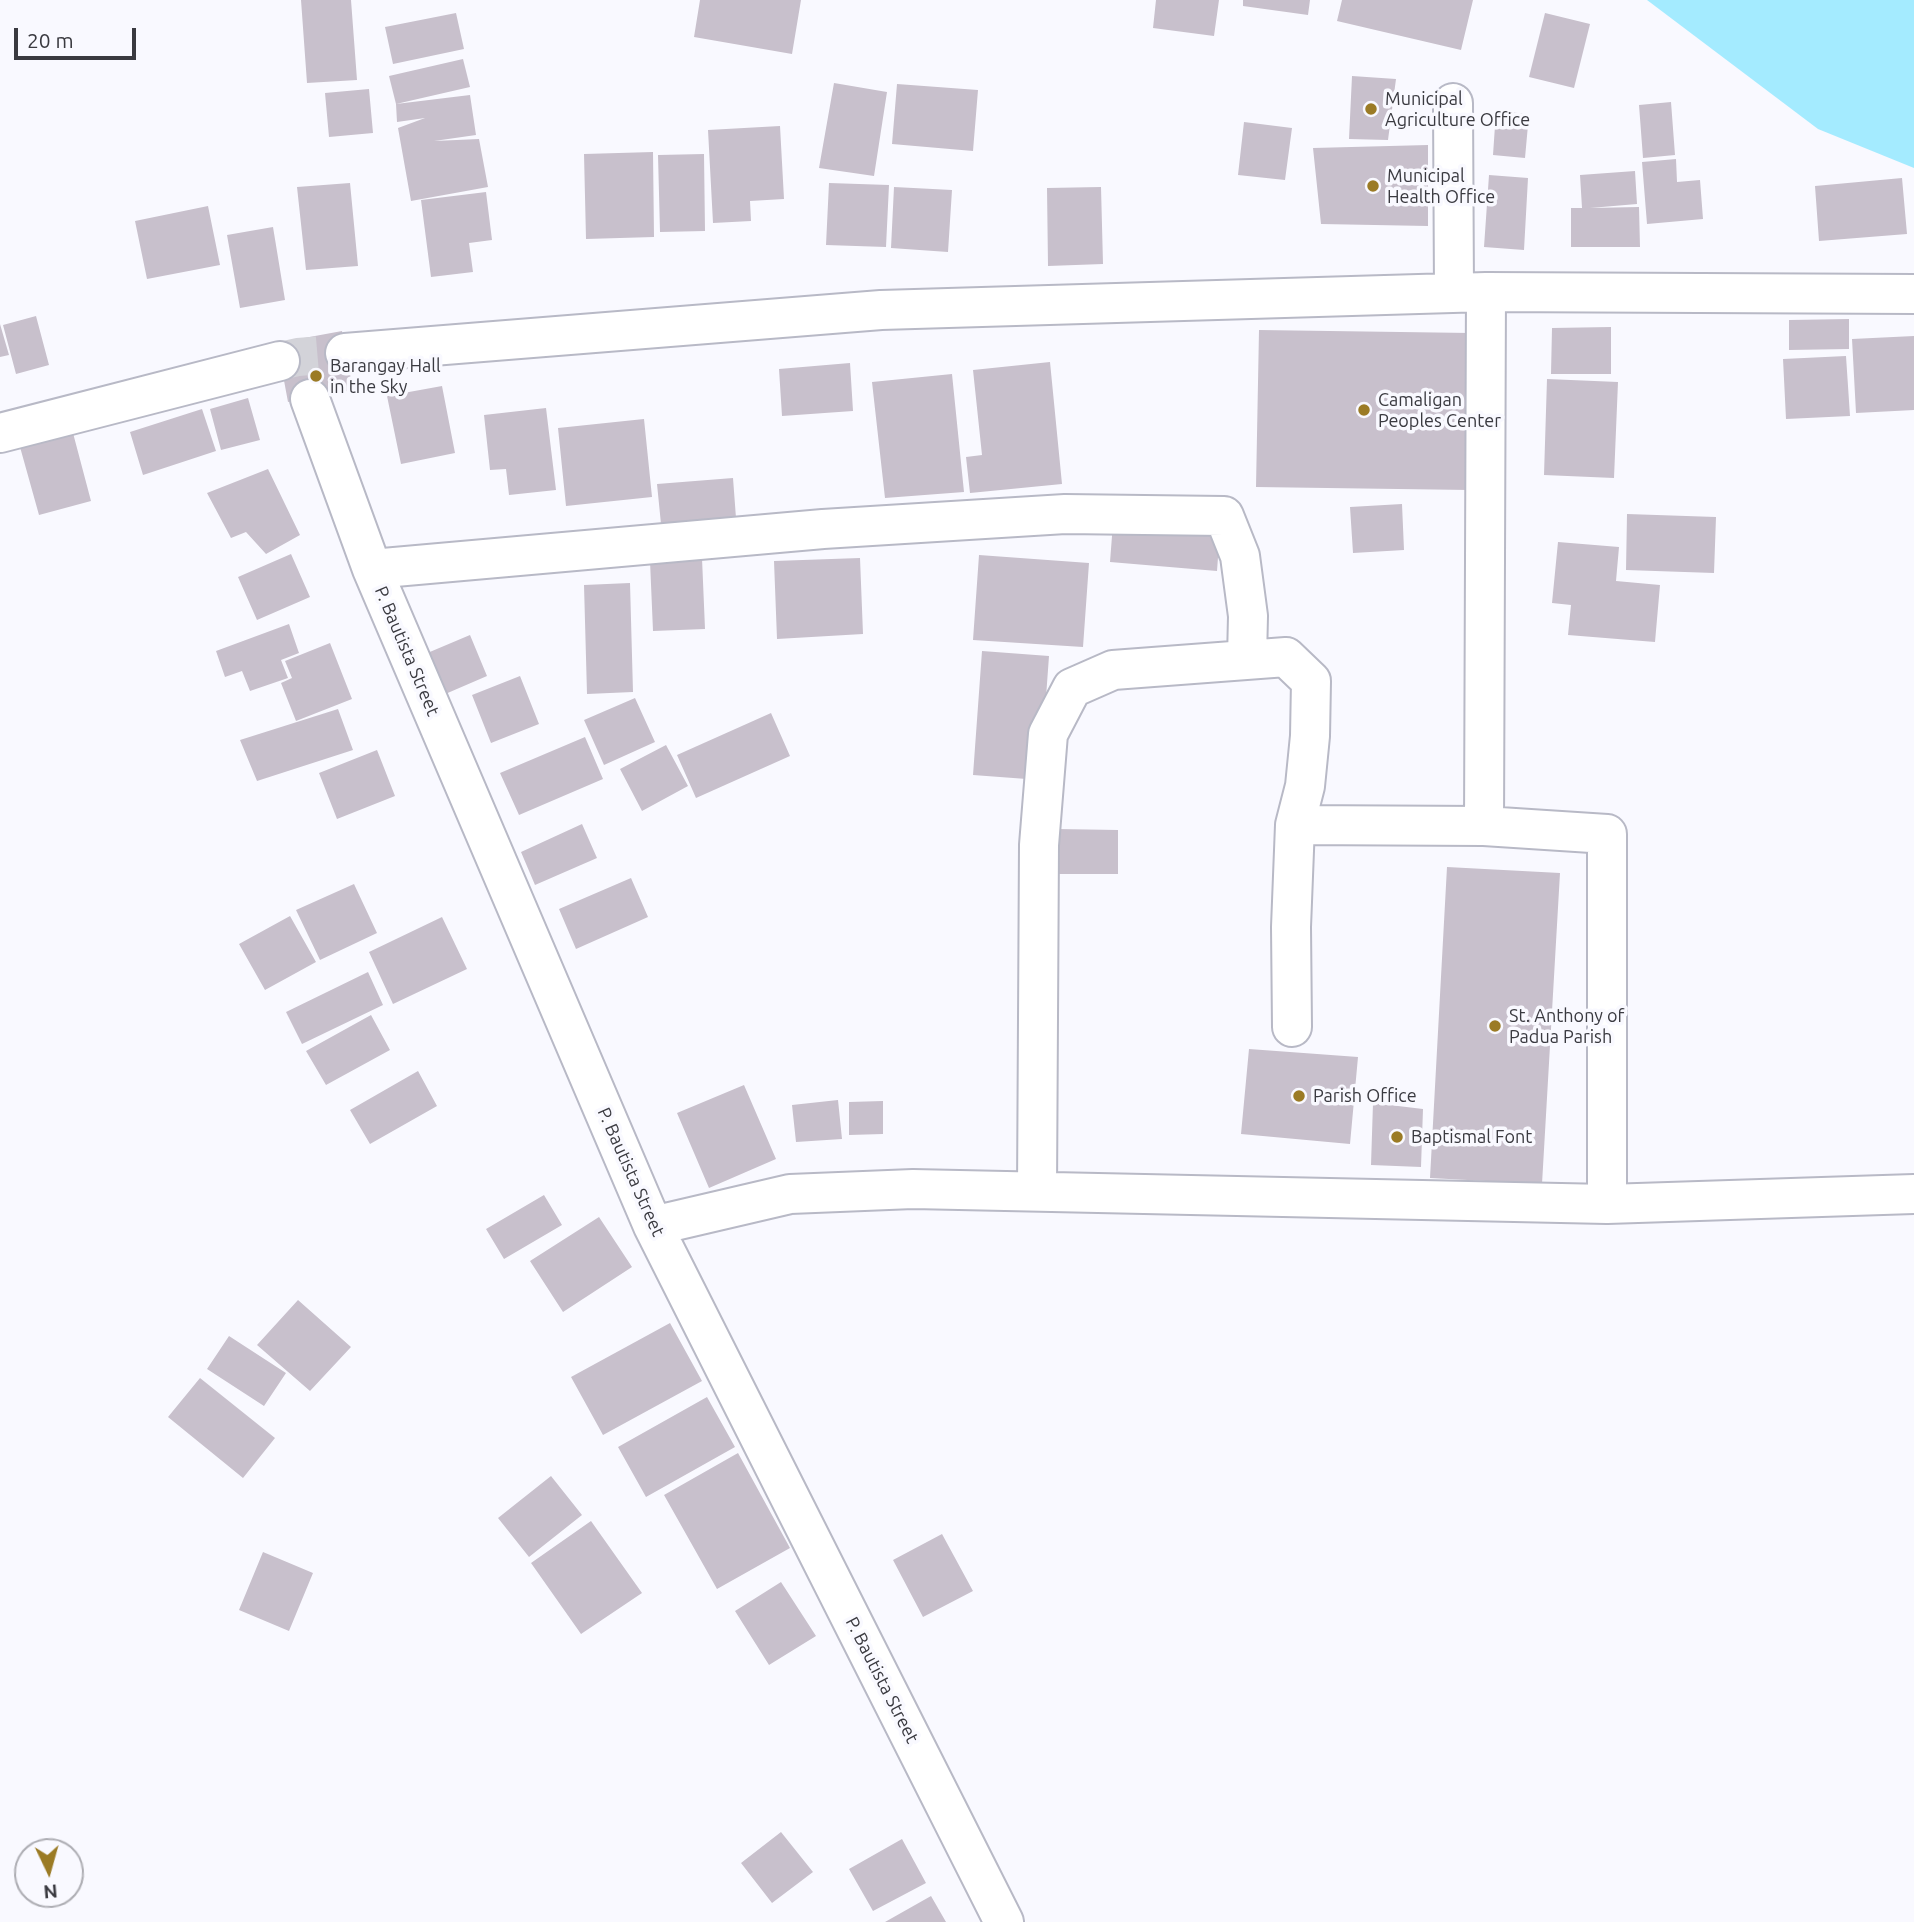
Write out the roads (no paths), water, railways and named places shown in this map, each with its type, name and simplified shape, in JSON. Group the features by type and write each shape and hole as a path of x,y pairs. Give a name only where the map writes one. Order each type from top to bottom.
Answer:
{"street":[{"path":"1453,103 1470,292 1484,826"},
{"path":"345,353 881,310 1470,292 1914,294"},
{"path":"17,429 279,361"},
{"name":"P. Bautista Street","path":"310,398 372,569 653,1226 1004,1922"},
{"path":"372,569 823,528 1065,514 1224,516 1240,556 1248,616 1248,658"},
{"path":"1037,1191 1039,845 1048,734 1072,688 1113,670 1248,658 1286,657 1311,681 1310,736 1305,786 1295,825 1292,1027"},
{"path":"1295,825 1484,826 1607,834 1607,1204"},
{"path":"653,1226 790,1194 913,1189 1607,1204 1914,1194"}],"water":[{"path":"1647,0 1914,0 1914,168 1818,129"}],"tunnel":[{"path":"280,361 345,353"}],"place":[{"name":"Municipal Agriculture Office","path":"1371,109"},
{"name":"Municipal Health Office","path":"1373,186"},
{"name":"Barangay Hall in the Sky","path":"316,376"},
{"name":"Camaligan Peoples Center","path":"1364,410"},
{"name":"St. Anthony of Padua Parish","path":"1495,1026"},
{"name":"Parish Office","path":"1299,1096"},
{"name":"Baptismal Font","path":"1397,1137"}]}
